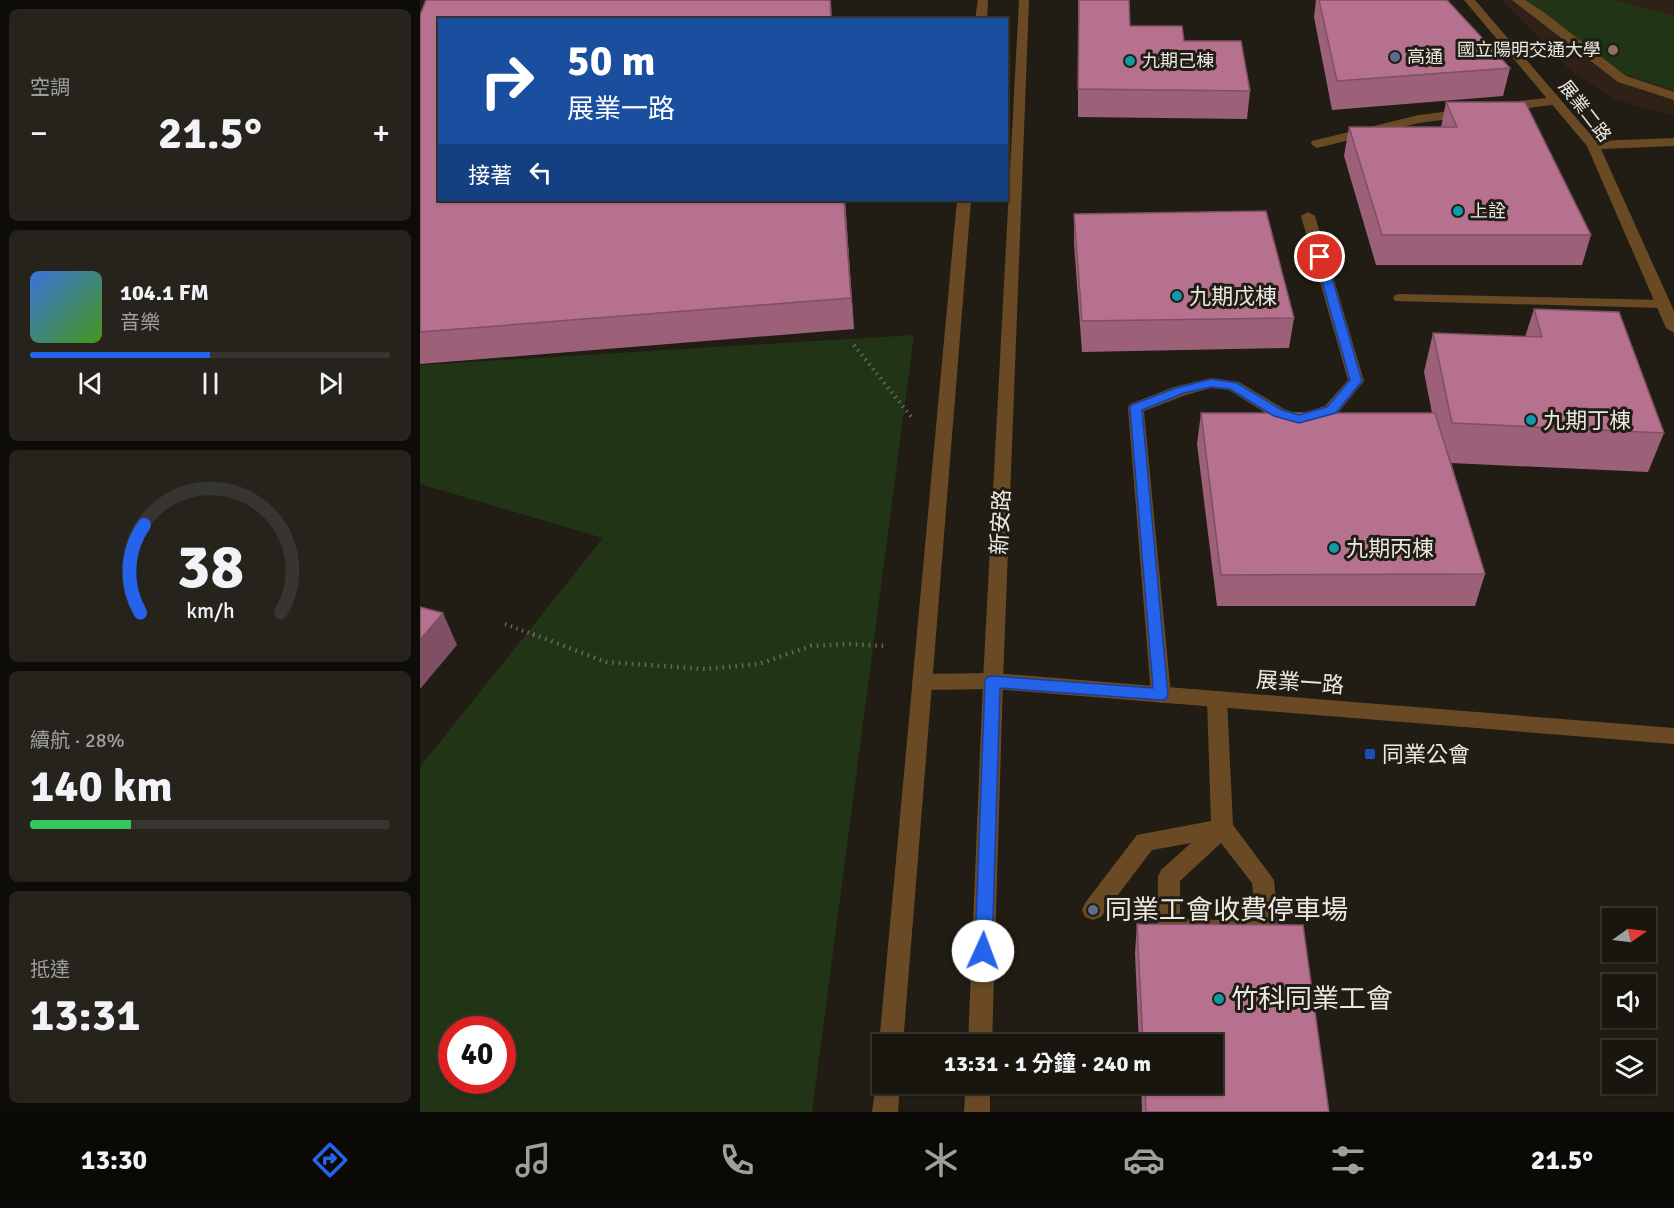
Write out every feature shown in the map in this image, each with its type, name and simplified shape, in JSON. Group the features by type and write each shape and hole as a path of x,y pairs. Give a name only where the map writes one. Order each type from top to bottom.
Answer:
{"street":[{"path":"981,18 983,0"},
{"name":"新安路","path":"980,1034 993,681 1024,0"},
{"name":"展業二路","path":"1469,0 1593,145 1674,328"},
{"path":"1517,0 1541,15 1622,79 1674,96"},
{"path":"1317,144 1419,119 1555,101"},
{"path":"1593,145 1674,142"},
{"path":"892,1034 964,201"},
{"path":"1161,695 1136,408 1180,390 1211,383 1233,385 1278,413 1299,419 1331,410 1356,381 1308,216"},
{"path":"1400,298 1663,304"},
{"name":"展業一路","path":"922,682 993,681 1674,736"},
{"path":"1217,700 1222,828 1263,880 1268,932 1168,929 1169,877 1222,828"},
{"path":"1093,909 1145,842 1222,828"},
{"path":"885,1112 887,1094"},
{"path":"977,1112 978,1094"}],"path":[{"path":"854,345 913,419"},
{"path":"505,624 606,662 705,669 759,664 811,646 847,644 887,646"}],"shaded area":[{"name":"國立陽明交通大學","path":"1501,0 1674,0 1674,116 1617,100 1574,74"}],"green space":[{"path":"1523,0 1616,0 1674,16 1674,90 1622,73"},
{"path":"914,335 812,1112 420,1112 420,767 603,538 420,484 420,365"}],"building":[{"path":"426,0 830,0 831,18 438,18 438,201 844,201 851,298 420,332 420,15"},
{"name":"九期己棟","path":"1079,0 1129,0 1130,26 1182,26 1184,41 1241,41 1250,91 1078,89"},
{"name":"高通","path":"1319,0 1447,0 1510,68 1337,81"},
{"name":"上詮","path":"1446,102 1525,102 1591,235 1382,235 1349,127 1457,127"},
{"name":"九期戊棟","path":"1266,211 1294,318 1082,321 1074,214"},
{"path":"1534,309 1619,312 1664,433 1452,423 1433,333 1542,337"},
{"name":"九期丙棟","path":"1201,413 1435,413 1485,574 1221,575"},
{"path":"420,607 443,613 420,640"},
{"name":"竹科同業工會","path":"1137,924 1303,925 1329,1112 1146,1112 1145,1094 1223,1094 1223,1034 1142,1034"}],"place":[{"name":"國立陽明交通大學","path":"1613,50"},
{"name":"高通","path":"1395,57"},
{"name":"九期己棟","path":"1130,61"},
{"name":"上詮","path":"1458,211"},
{"name":"九期戊棟","path":"1177,296"},
{"name":"九期丁棟","path":"1531,420"},
{"name":"九期丙棟","path":"1334,548"},
{"name":"同業公會","path":"1370,754"},
{"name":"同業工會收費停車場","path":"1093,910"},
{"name":"竹科同業工會","path":"1219,999"}],"route":[{"path":"983,951 993,681 1161,695 1136,408 1180,390 1211,383 1233,385 1278,413 1299,419 1331,410 1356,381 1320,257"}]}
